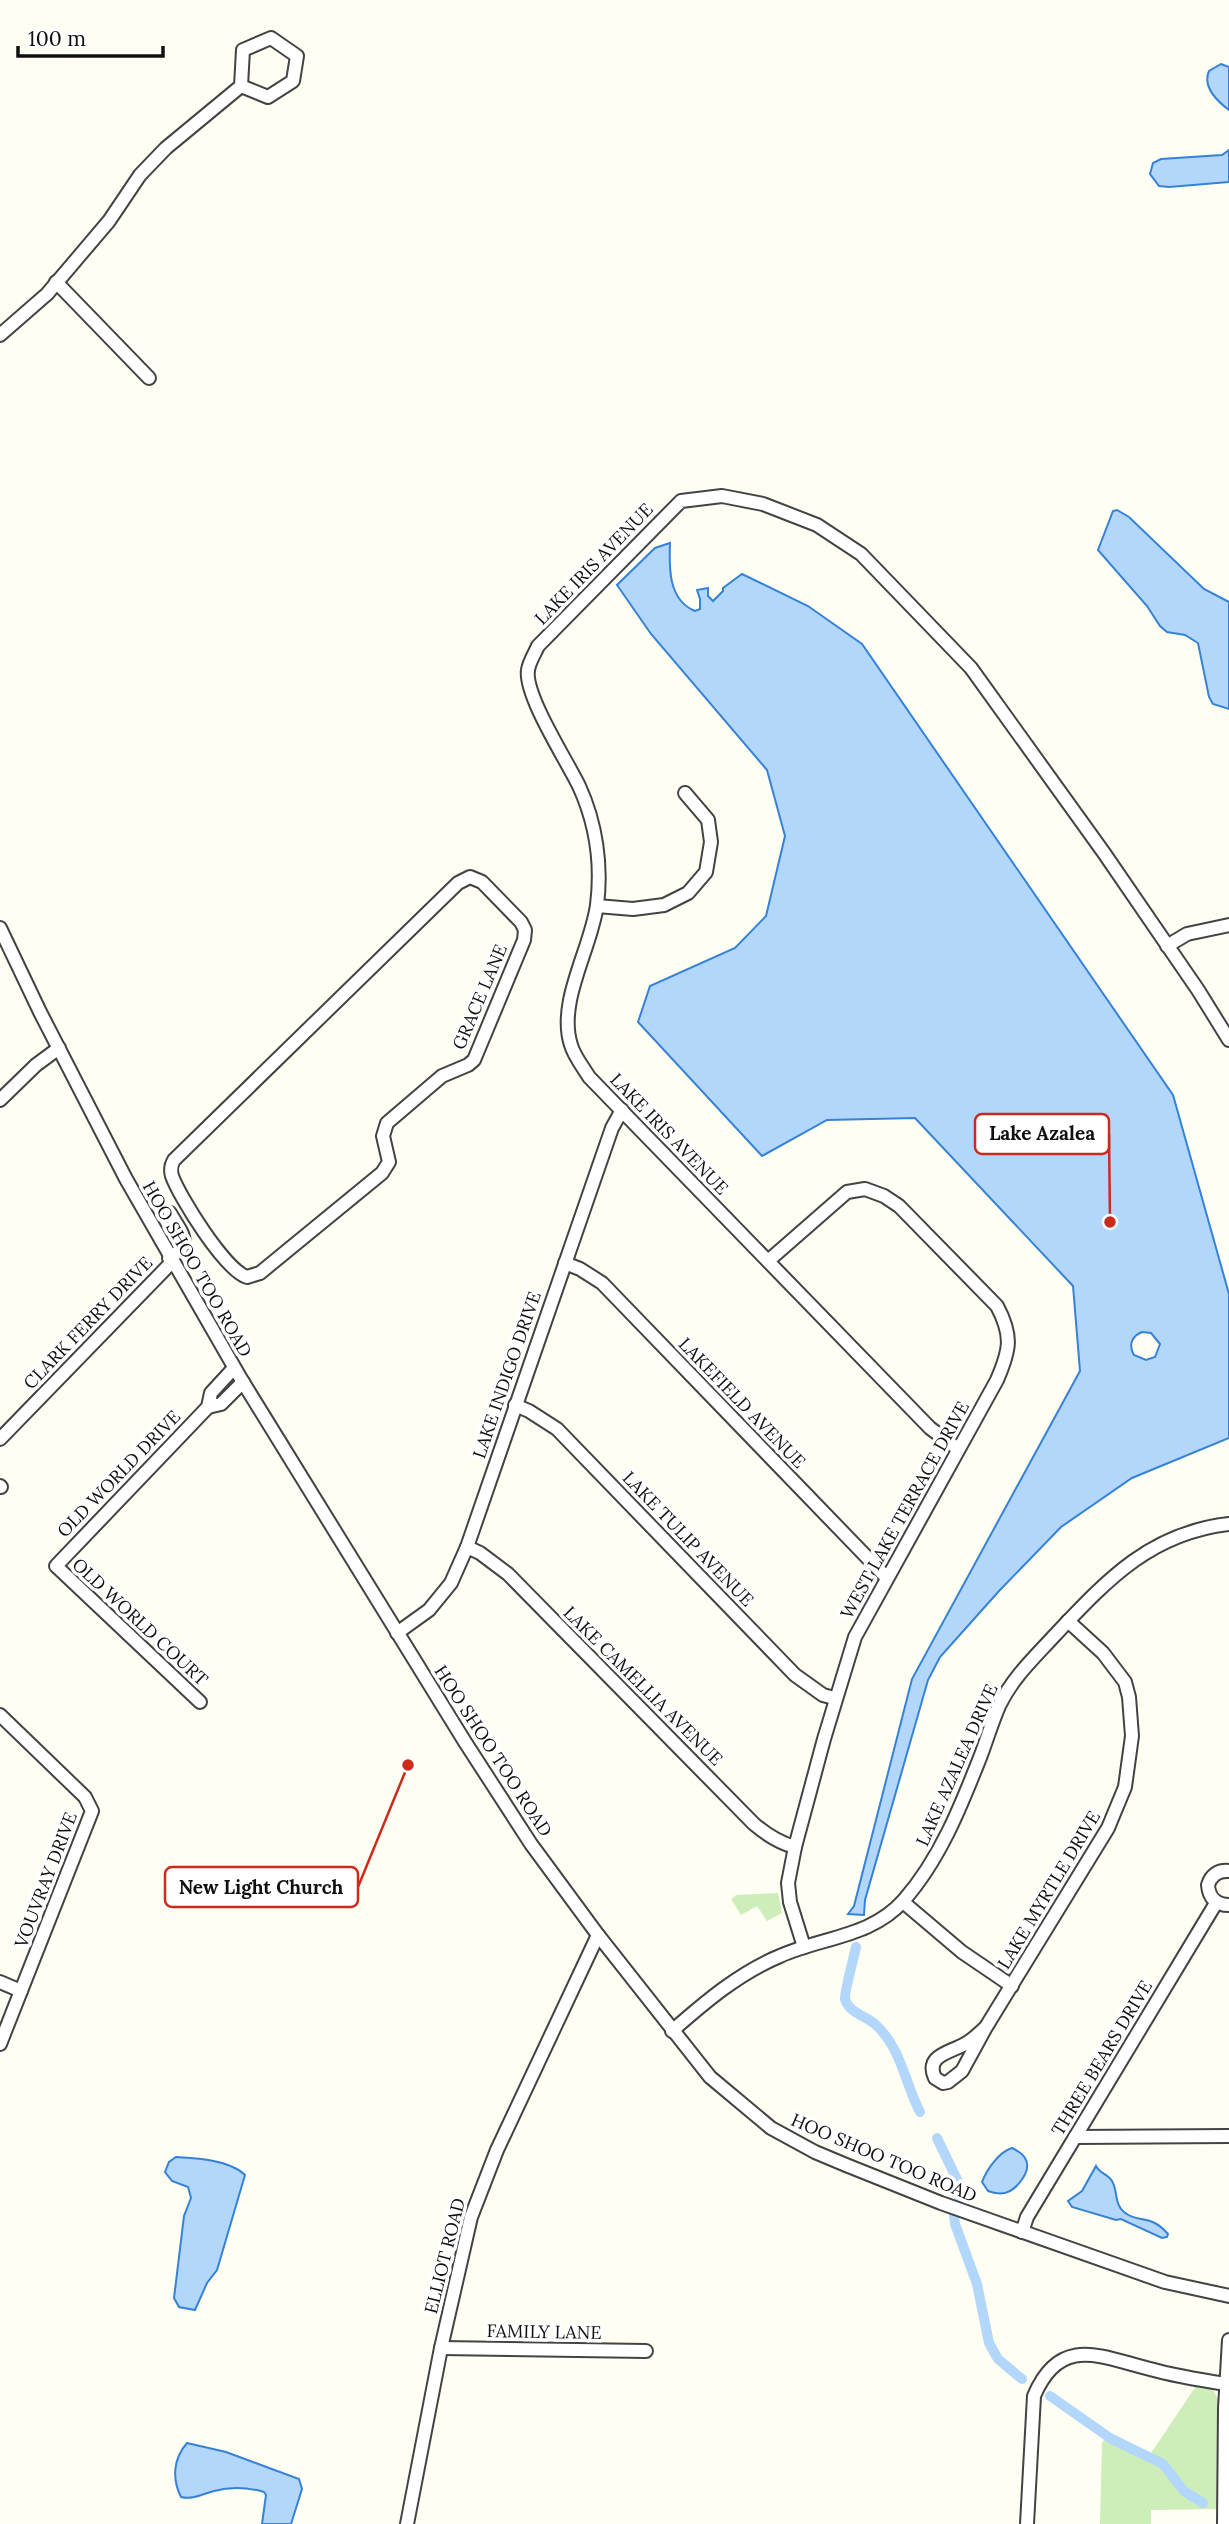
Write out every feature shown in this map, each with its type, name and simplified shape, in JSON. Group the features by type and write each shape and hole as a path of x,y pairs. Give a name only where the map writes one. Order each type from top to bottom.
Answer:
{"street":[{"path":"0,335 57,282 109,221 140,175 175,140 241,86 243,50 271,38 297,56 293,81 268,97 241,86"},
{"path":"57,282 149,378"},
{"name":"LAKE IRIS AVENUE","path":"958,1449 930,1428 589,1077 572,1047 568,1032 568,1009 597,906 597,852 593,822 579,786 536,703 527,672 538,646 681,501 722,496 762,504 817,525 860,554 901,593 971,668 1198,990 1229,1040"},
{"path":"597,906 633,909 664,905 688,893 706,872 711,842 708,820 685,793"},
{"name":"GRACE LANE","path":"463,879 479,879 521,922 525,930 523,940 476,1056 468,1065 442,1076 387,1123 383,1136 388,1162 382,1173 252,1277 242,1276 233,1268 187,1204 172,1175 171,1164 174,1160 463,879"},
{"path":"1167,946 1186,934 1229,925"},
{"name":"HOO SHOO TOO ROAD","path":"0,928 58,1048 170,1260 397,1633 531,1844 709,2077 771,2128 825,2156 956,2209 1165,2282 1229,2296"},
{"path":"0,1100 58,1048"},
{"name":"LAKE INDIGO DRIVE","path":"397,1633 429,1610 451,1583 467,1547 612,1128 622,1110"},
{"name":"WEST LAKE TERRACE DRIVE","path":"768,1261 847,1192 865,1189 884,1195 899,1206 997,1306 1006,1323 1009,1343 1007,1357 997,1380 855,1637 834,1698 788,1883 790,1902 804,1947"},
{"path":"151,1224 187,1204"},
{"path":"170,1213 184,1244 181,1251 170,1260"},
{"name":"CLARK FERRY DRIVE","path":"0,1439 170,1260"},
{"name":"LAKEFIELD AVENUE","path":"565,1263 602,1283 886,1577"},
{"name":"OLD WORLD DRIVE","path":"56,1566 208,1407 211,1393 234,1368"},
{"name":"OLD WORLD DRIVE","path":"208,1407 221,1404 243,1382"},
{"name":"LAKE TULIP AVENUE","path":"515,1405 557,1429 795,1675 823,1695 834,1698"},
{"name":"LAKE AZALEA DRIVE","path":"672,2031 735,1981 761,1965 804,1947 867,1927 885,1918 903,1902 942,1845 1001,1703 1021,1671 1113,1576 1145,1552 1178,1536 1207,1527 1229,1524"},
{"name":"LAKE CAMELLIA AVENUE","path":"467,1547 480,1553 508,1574 767,1836 795,1847"},
{"name":"OLD WORLD COURT","path":"56,1566 200,1702"},
{"name":"LAKE MYRTLE DRIVE","path":"986,2027 965,2045 939,2056 932,2067 935,2078 943,2083 957,2076 1108,1828 1125,1787 1130,1760 1131,1713 1124,1682 1106,1655 1068,1621"},
{"name":"VOUVRAY DRIVE","path":"0,1715 85,1797 92,1808 90,1819 0,2044"},
{"name":"THREE BEARS DRIVE","path":"1022,2232 1027,2217 1075,2137 1223,1904 1208,1892 1210,1879 1221,1871 1229,1871"},
{"path":"903,1902 962,1952 1012,1986"},
{"name":"ELLIOT ROAD","path":"407,2524 460,2258 480,2190 598,1935"},
{"path":"0,1982 22,1991"},
{"path":"1075,2137 1229,2136"},
{"path":"1224,2524 1229,2340"},
{"name":"FAMILY LANE","path":"441,2348 646,2351"},
{"path":"1027,2524 1034,2396 1040,2382 1052,2368 1070,2357 1098,2354 1149,2369 1226,2384"}],"green space":[{"path":"778,1893 782,1913 767,1921 757,1906 741,1915 731,1899 737,1895"},
{"path":"1196,2386 1213,2390 1218,2399 1218,2509 1151,2510 1151,2524 1100,2524 1102,2443 1105,2438 1147,2459"}],"water":[{"path":"1221,64 1229,67 1229,110 1216,98 1207,83 1209,71"},
{"path":"1229,150 1229,182 1159,186 1150,174 1153,163 1161,159 1222,155"},
{"path":"1117,510 1129,517 1204,589 1229,602 1229,709 1213,704 1209,697 1198,643 1185,635 1167,632 1160,626 1147,606 1098,550 1113,511"},
{"path":"670,543 670,572 675,591 686,606 695,611 700,609 697,590 708,588 708,596 713,601 723,588 742,574 808,606 862,644 1173,1095 1229,1294 1229,1438 1132,1478 1061,1527 940,1657 928,1680 865,1900 864,1915 848,1914 854,1906 912,1679 1080,1371 1073,1286 915,1118 827,1120 762,1156 638,1022 650,986 735,948 766,916 785,836 767,770 651,634 617,585 655,548","holes":["1142,1332 1151,1333 1160,1344 1155,1357 1146,1360 1134,1355 1131,1348 1133,1338"]},
{"path":"1012,2148 1025,2158 1025,2174 1014,2188 1005,2193 988,2191 982,2182 987,2172 998,2157"},
{"path":"176,2157 222,2163 245,2175 217,2270 207,2283 195,2310 179,2307 174,2298 184,2216 191,2198 188,2187 172,2181 165,2172 169,2162"},
{"path":"1096,2166 1112,2181 1119,2205 1124,2212 1134,2218 1156,2223 1168,2234 1167,2237 1162,2238 1121,2219 1116,2220 1072,2207 1068,2201 1082,2191"},
{"path":"187,2443 226,2452 299,2479 302,2489 291,2524 262,2524 266,2495 258,2490 227,2488 194,2497 181,2497 175,2469"}],"waterway":[{"path":"856,1947 845,1999 850,2008 873,2023 885,2035 898,2056 920,2112"},
{"path":"937,2138 962,2190 954,2216 955,2224 977,2284 989,2343 998,2359 1022,2379"},
{"path":"1050,2396 1110,2438 1163,2464 1184,2491 1203,2503"}],"place":[{"name":"Lake Azalea","path":"1110,1222"},
{"name":"New Light Church","path":"408,1765"}]}
